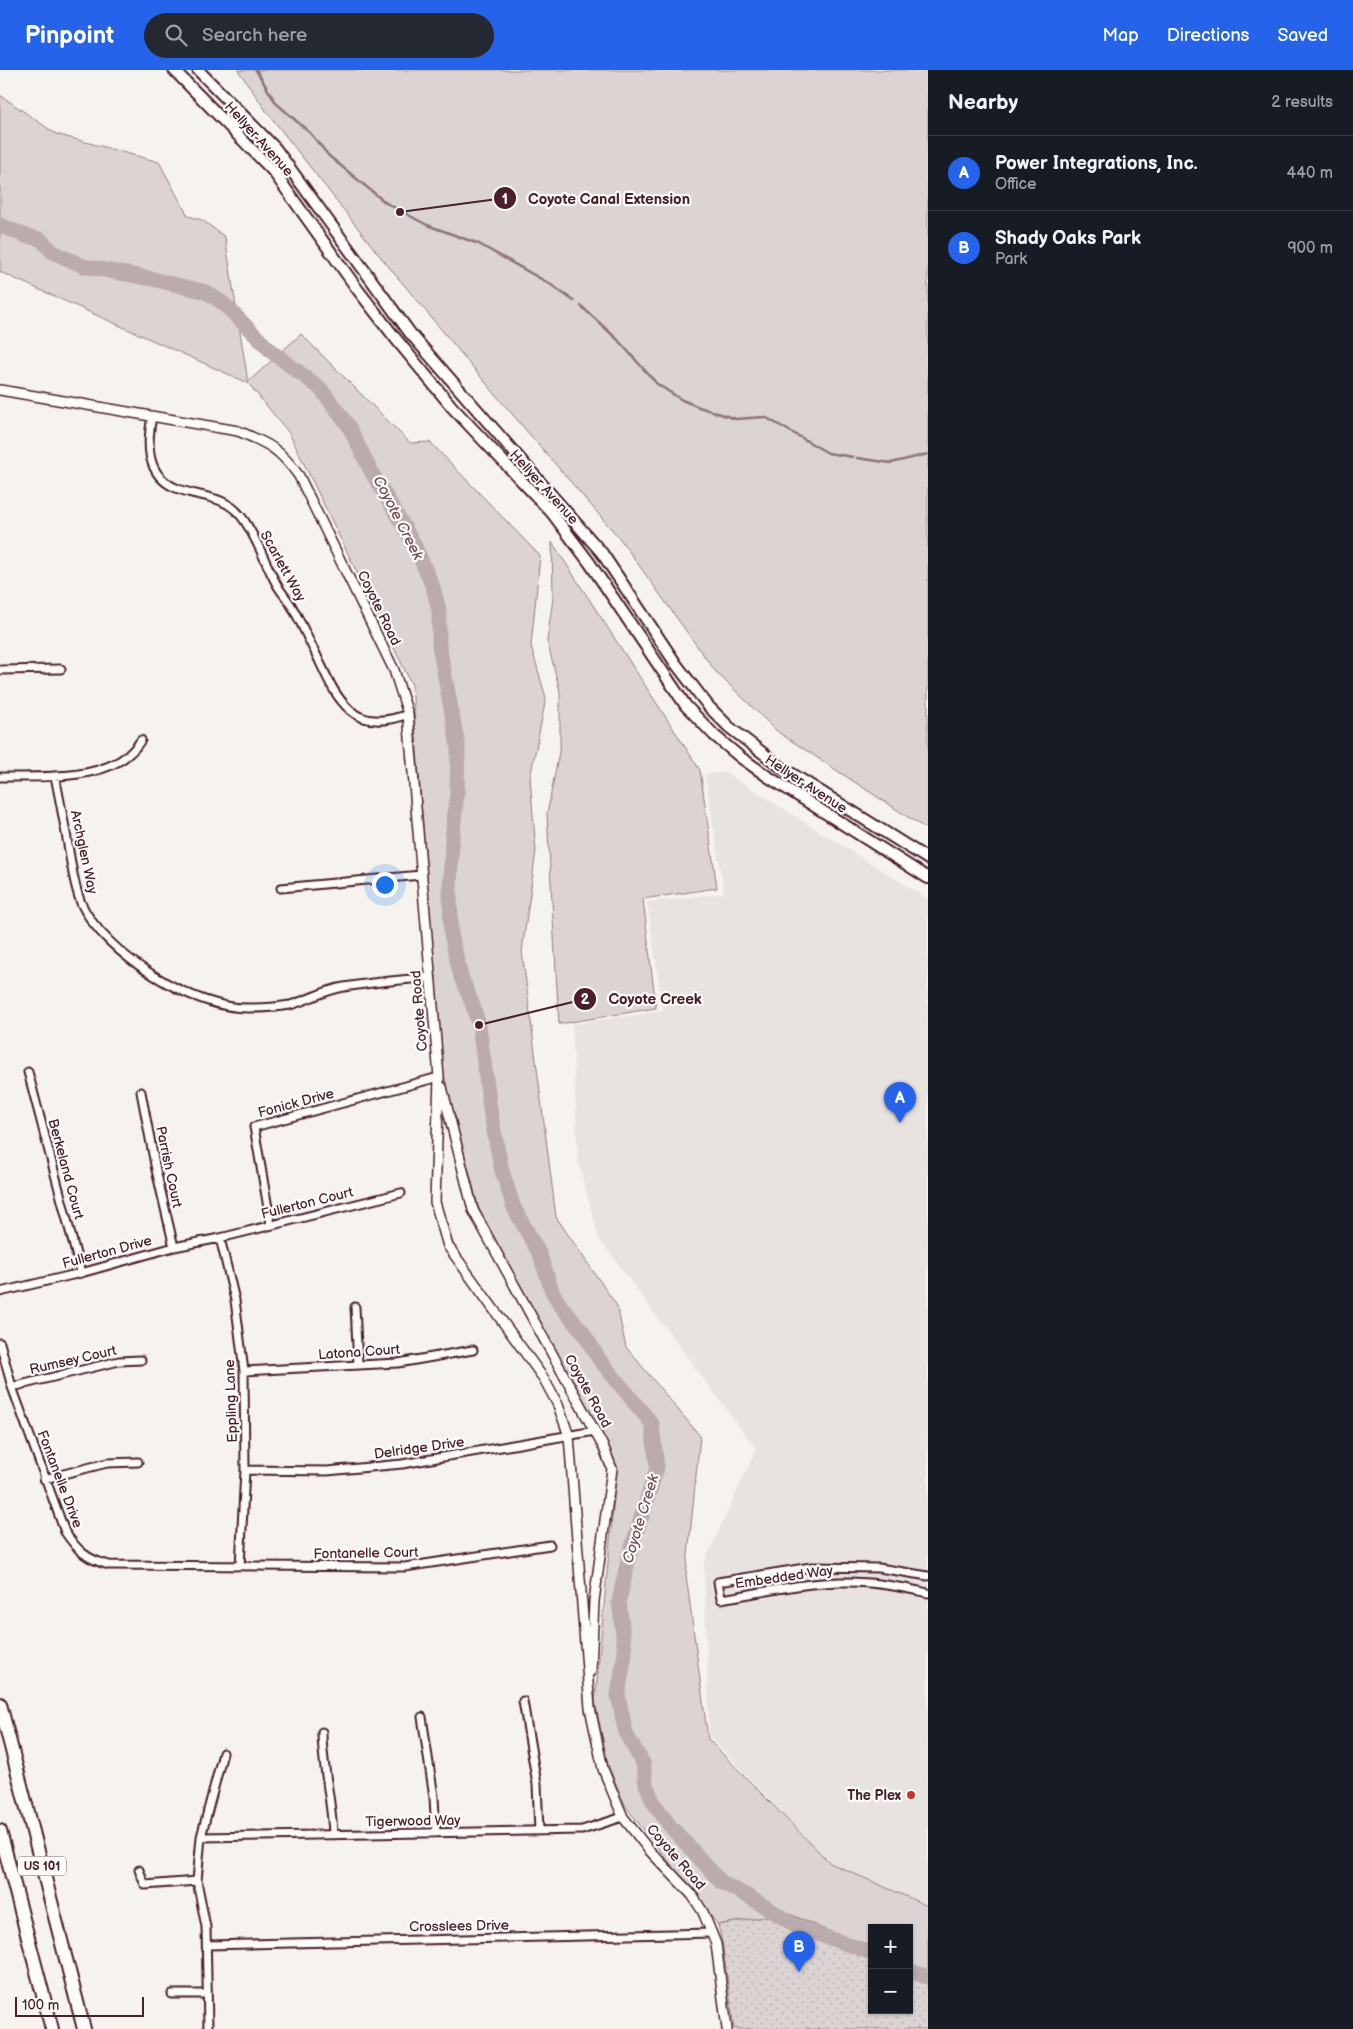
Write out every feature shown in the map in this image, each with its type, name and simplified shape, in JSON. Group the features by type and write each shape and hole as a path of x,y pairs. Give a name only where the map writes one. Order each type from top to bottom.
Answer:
{"highway":[{"name":"US 101","path":"0,1704 84,2029"},
{"name":"US 101","path":"0,1831 52,2029"}],"main road":[{"name":"Hellyer Avenue","path":"174,70 273,171 358,290 396,339 452,407 552,513 589,562 686,706 715,736 740,757 928,878"},
{"name":"Hellyer Avenue","path":"198,70 275,148 410,332 602,553 676,664 709,707 781,767 928,859"},
{"path":"663,673 676,664"}],"street":[{"name":"Coyote Road","path":"0,390 238,431 270,444 286,458 299,476 394,670 408,714 439,1077 436,1202 448,1246 544,1379 558,1405 569,1436 590,1708 603,1769 624,1817 649,1850 692,1896 703,1912 716,1944 727,2029"},
{"name":"Scarlett Way","path":"152,416 148,450 155,470 162,479 176,488 218,498 230,505 239,514 246,523 276,584 290,604 336,695 351,712 370,720 388,721 408,714"},
{"path":"0,670 62,669"},
{"path":"0,777 55,776 91,772 121,762 134,751 141,740"},
{"name":"Archglen Way","path":"55,776 75,884 81,903 93,924 111,943 182,992 220,1006 250,1009 290,1004 344,987 430,977"},
{"path":"282,888 421,875"},
{"name":"Berkeland Court","path":"28,1072 81,1273"},
{"name":"Coyote Road","path":"439,1077 473,1210 595,1431 612,1469 594,1601 590,1708"},
{"name":"Fonick Drive","path":"271,1225 254,1127 439,1077"},
{"name":"Parrish Court","path":"141,1092 156,1170 174,1247"},
{"name":"Fullerton Court","path":"220,1238 401,1193"},
{"name":"Fullerton Drive","path":"0,1292 81,1273 174,1247 220,1238"},
{"name":"Eppling Lane","path":"220,1238 235,1300 244,1371 245,1470 240,1566"},
{"path":"355,1306 358,1365"},
{"name":"Fontanelle Drive","path":"0,1343 12,1387 44,1479 65,1532 75,1547 91,1560 109,1565 240,1566"},
{"name":"Latona Court","path":"244,1371 398,1363 473,1350"},
{"name":"Rumsey Court","path":"12,1387 119,1361 141,1360"},
{"name":"Delridge Drive","path":"245,1470 327,1471 402,1464 595,1431"},
{"path":"44,1479 107,1463 138,1462"},
{"name":"Fontanelle Court","path":"240,1566 405,1567 550,1545"},
{"name":"Embedded Way","path":"928,1576 879,1568 811,1567 718,1582 721,1599 813,1584 840,1582 884,1584 928,1593"},
{"path":"523,1701 537,1784 539,1831"},
{"path":"422,1717 434,1797 436,1833"},
{"path":"322,1732 322,1751 332,1806 333,1835"},
{"path":"208,2029 206,1927 197,1882 201,1837 223,1752"},
{"name":"Tigerwood Way","path":"201,1837 582,1830 624,1817"},
{"path":"139,1870 145,1885 197,1882"},
{"name":"Crosslees Drive","path":"207,1945 712,1933"},
{"path":"172,1994 207,1994"}],"shaded area":[{"path":"238,70 928,70 928,830 778,732 715,671 620,539 506,407 379,255 267,112"},
{"path":"0,95 56,134 159,162 188,216 202,220 225,237 248,382 301,334 410,443 430,442 540,556 531,646 546,698 530,778 536,851 522,951 556,1217 617,1306 626,1347 700,1436 686,1575 708,1739 830,1863 928,1906 928,1977 913,1970 913,1924 868,1924 868,1949 788,1913 718,1925 626,1807 608,1765 595,1701 617,1466 479,1209 444,1075 412,685 289,433 248,383 0,272"},
{"path":"552,542 700,770 717,888 643,899 656,1008 559,1024 547,814 560,747 560,691 547,641 553,598"},
{"path":"725,772 928,899 928,1905 830,1863 709,1736 704,1563 756,1449 599,1239 578,1162 572,1024 663,1011 647,902 724,893 705,774"},
{"path":"788,1913 868,1949 868,2014 913,2014 913,1969 928,1976 928,2029 734,2029 723,1947 718,1925"}],"waterway":[{"path":"256,70 276,103 311,134 329,156 386,203 427,225 479,244 550,284 574,301"},
{"name":"Coyote Creek","path":"0,225 26,236 40,239 53,252 83,266 148,278 206,292 223,303 272,352 320,388 348,425 371,471 414,544 433,587 439,610 439,645 458,746 457,794 452,839 450,890 451,934 461,977 479,1025 491,1116 502,1171 514,1208 540,1255 552,1291 561,1306 582,1331 599,1359 652,1424 657,1468 629,1556 619,1601 625,1653 618,1695 626,1734 643,1763 646,1784 653,1802 670,1826 721,1882 798,1927 868,1952"},
{"path":"581,306 617,339 657,384 682,400 736,419 765,417 828,453 853,457"},
{"path":"857,458 891,463 928,454"},
{"name":"Coyote Creek","path":"913,1972 928,1977"}],"place":[{"name":"Coyote Canal Extension","path":"400,212"},
{"name":"Coyote Creek","path":"479,1025"},
{"name":"Power Integrations, Inc.","path":"900,1123"},
{"name":"The Plex","path":"911,1795"},
{"name":"Shady Oaks Park","path":"799,1972"}]}
